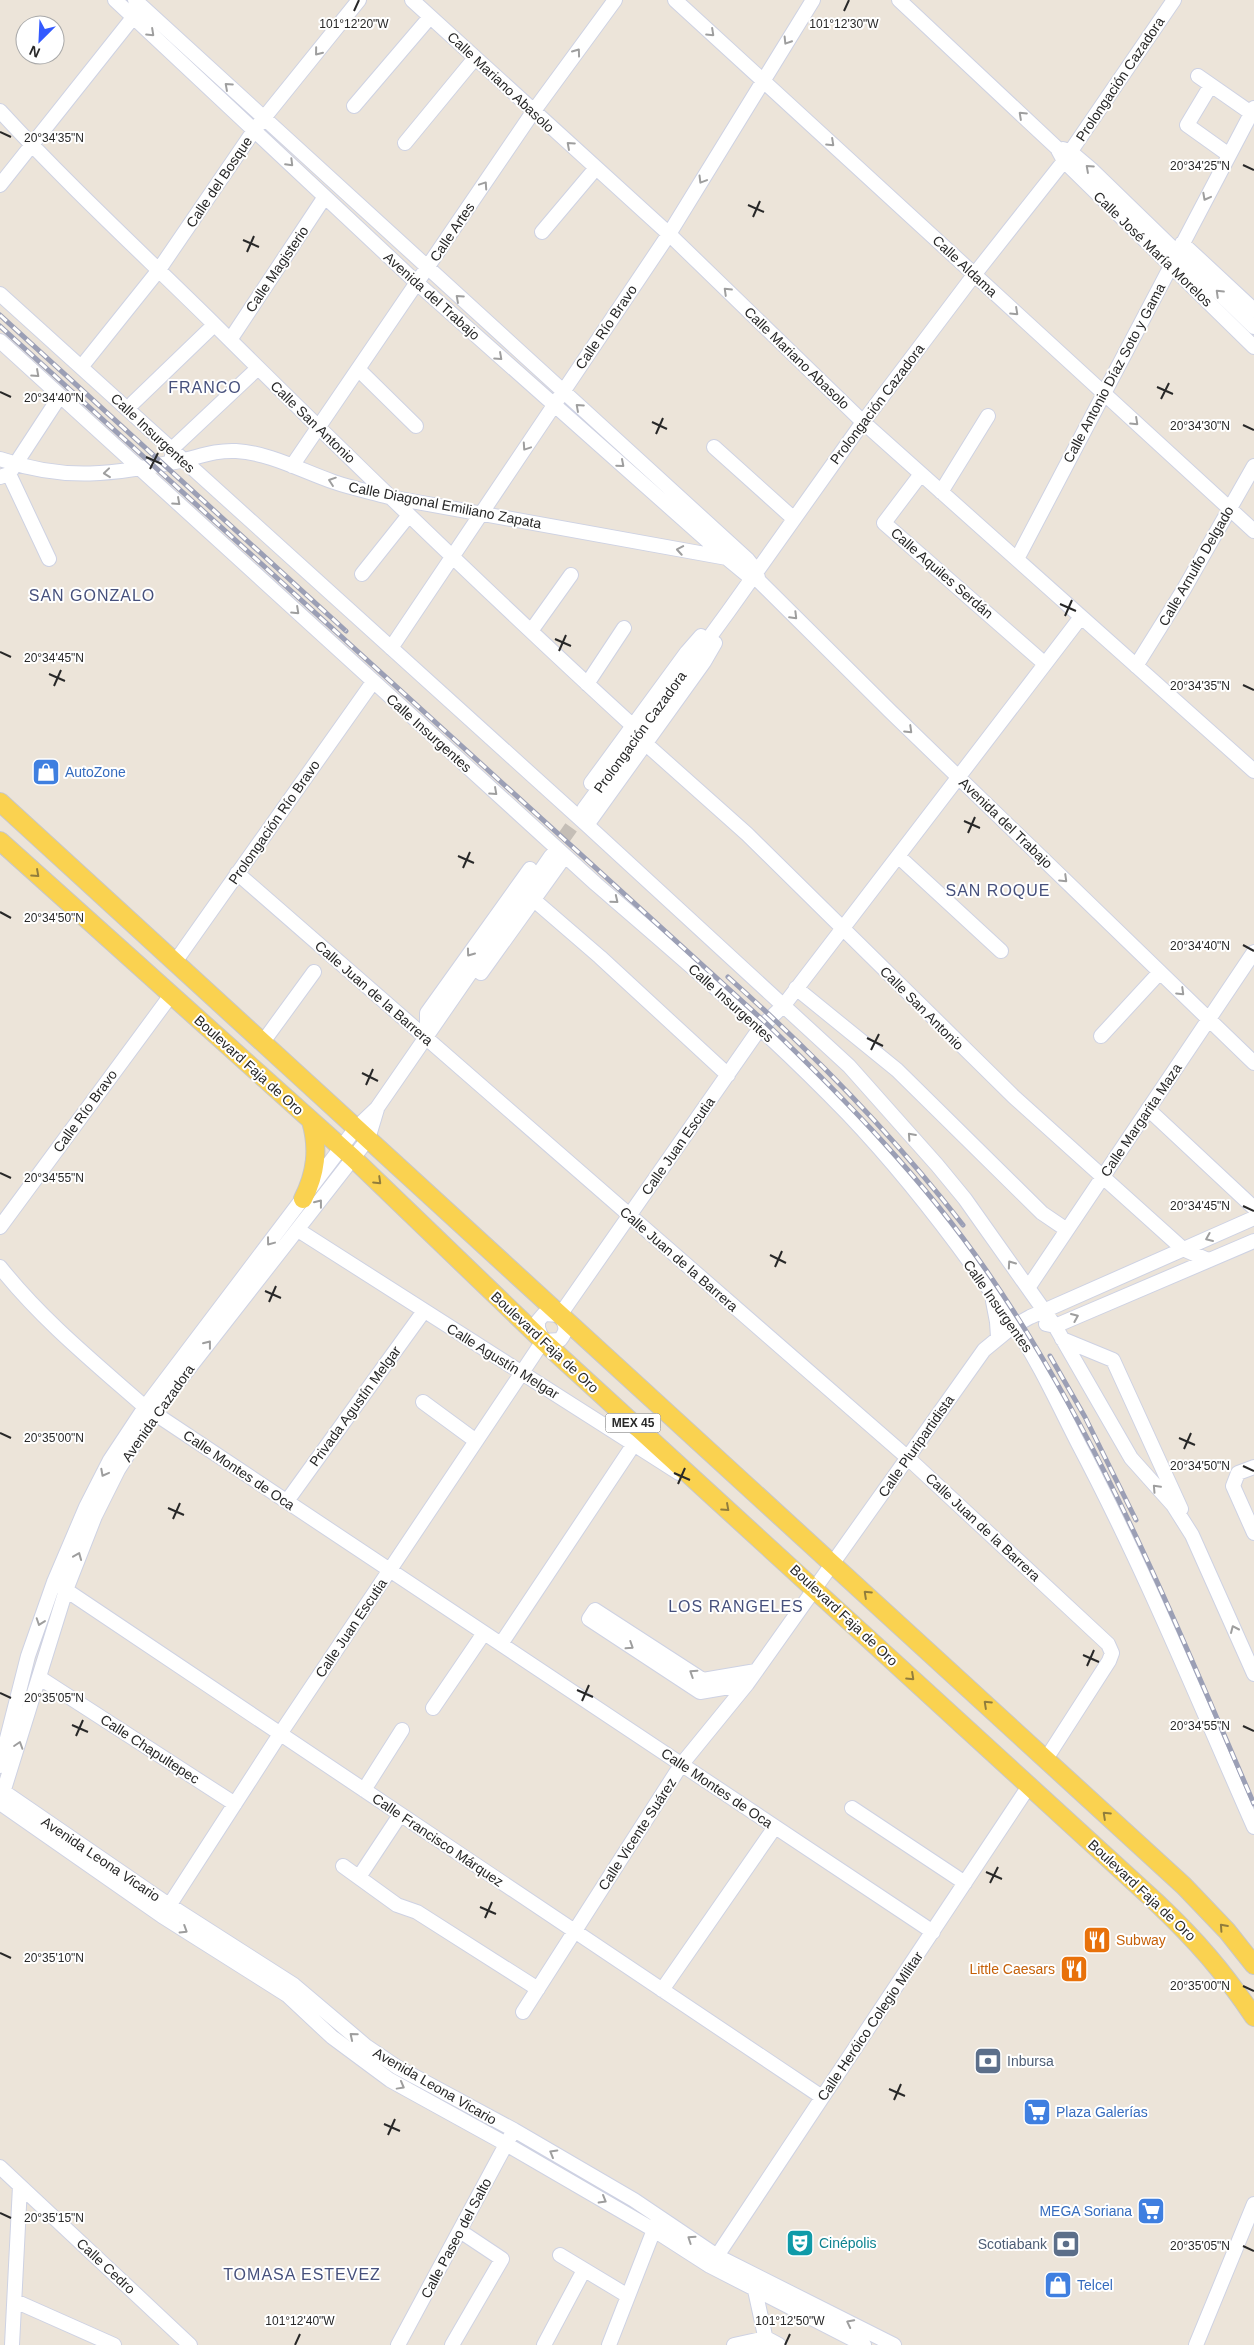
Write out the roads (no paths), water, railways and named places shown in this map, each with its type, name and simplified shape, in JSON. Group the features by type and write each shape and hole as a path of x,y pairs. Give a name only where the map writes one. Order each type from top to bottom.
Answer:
{"main road":[{"name":"Boulevard Faja de Oro","path":"0,802 1184,1886 1226,1931 1254,1965"},
{"name":"Boulevard Faja de Oro","path":"0,841 348,1153 543,1341 1198,1942 1235,1989 1254,2017"},
{"path":"303,1199 310,1187 316,1161 311,1121"}],"street":[{"name":"Avenida del Trabajo","path":"116,0 140,6 260,124 427,268 563,392 754,572 958,777 1254,1063"},
{"name":"Calle del Bosque","path":"82,366 158,271 260,124 359,0"},
{"name":"Calle Mariano Abasolo","path":"412,0 669,234 863,422 1254,771"},
{"name":"Calle Artes","path":"292,466 533,112 615,0"},
{"name":"Calle Aldama","path":"675,0 1254,531"},
{"name":"Calle Río Bravo","path":"391,648 669,234 762,80 813,0"},
{"name":"Calle José María Morelos","path":"899,0 1064,154 1170,265 1241,311 1254,347"},
{"name":"Prolongación Cazadora","path":"577,810 728,612 793,518 1064,154 1174,0"},
{"path":"0,186 140,6"},
{"path":"354,106 430,17"},
{"path":"404,143 475,58"},
{"path":"1198,76 1253,111"},
{"path":"1211,85 1187,125 1229,154"},
{"name":"Calle San Antonio","path":"0,111 158,271 389,497 633,726"},
{"name":"Calle Antonio Díaz Soto y Gama","path":"1017,560 1170,265 1253,111"},
{"name":"Avenida del Trabajo","path":"260,124 324,198 417,283 728,559 754,572"},
{"name":"Calle José María Morelos","path":"1064,154 1180,247 1254,327"},
{"path":"542,232 596,168"},
{"name":"Calle Magisterio","path":"230,340 324,198"},
{"name":"Calle Insurgentes","path":"0,294 82,366 175,455 391,648 577,810 587,825 849,1066 937,1165 991,1235 1055,1326 1131,1458 1172,1505 1192,1534 1254,1674"},
{"path":"133,404 214,325"},
{"name":"Calle Insurgentes","path":"0,341 373,682 550,849 565,856 760,1028 847,1113 914,1188 1014,1325 1034,1357 1121,1524 1254,1827"},
{"path":"175,455 258,368"},
{"path":"358,369 416,426"},
{"path":"49,559 8,472 60,396"},
{"path":"941,492 988,416"},
{"path":"714,447 793,518"},
{"name":"Calle Diagonal Emiliano Zapata","path":"0,459 8,472 34,470 72,475 109,474 141,469 175,455 237,451 255,454 336,483 389,497 728,559"},
{"name":"Calle Arnulfo Delgado","path":"1136,666 1254,466"},
{"name":"Calle Aquiles Serdán","path":"921,474 884,523 1045,664"},
{"path":"362,574 409,515"},
{"path":"531,631 571,575"},
{"path":"577,810 633,726 687,652 716,620 728,612"},
{"path":"587,825 704,662 723,626 728,612"},
{"name":"Calle Juan Escutia","path":"560,1315 760,1028 784,1005 1081,617"},
{"path":"587,684 624,628"},
{"name":"Prolongación Río Bravo","path":"175,962 373,682"},
{"name":"Calle San Antonio","path":"646,744 747,834 949,1035 1102,1178 1183,1249 1208,1260"},
{"path":"348,1153 550,849"},
{"path":"427,1035 444,1025 565,856"},
{"path":"898,856 1001,951"},
{"name":"Calle Juan de la Barrera","path":"237,874 427,1035 630,1216 908,1458 1108,1644 1112,1653 1109,1661 1046,1759"},
{"path":"534,900 600,957 728,1075"},
{"name":"Calle Margarita Maza","path":"1028,1288 1254,952"},
{"path":"263,1042 314,972"},
{"path":"1101,1036 1160,972"},
{"path":"796,988 897,1070 1042,1213 1067,1230"},
{"name":"Calle Río Bravo","path":"0,1227 171,994"},
{"path":"1148,1109 1254,1208"},
{"name":"Avenida Cazadora","path":"1,1796 4,1766 28,1656 54,1582 86,1507 106,1468 303,1199 348,1153"},
{"name":"Avenida Cazadora","path":"4,1766 40,1678 66,1590 95,1516 150,1410 298,1230 348,1153"},
{"name":"Calle Pluripartidista","path":"816,1590 976,1362 998,1337 1014,1325 1044,1310 1254,1218"},
{"name":"Calle Agustín Melgar","path":"298,1230 708,1492"},
{"path":"1030,1317 1055,1326 1254,1240"},
{"name":"Calle Montes de Oca","path":"0,1267 20,1292 81,1351 150,1410 932,1932"},
{"path":"987,1289 996,1314 998,1337"},
{"name":"Privada Agustín Melgar","path":"287,1502 424,1311"},
{"path":"544,1314 560,1315 566,1326 566,1332 560,1340 543,1341 538,1328 538,1321 544,1314"},
{"path":"1062,1340 1113,1360 1192,1534"},
{"name":"Calle Juan Escutia","path":"165,1911 280,1734 543,1341"},
{"path":"423,1402 476,1441"},
{"path":"501,1644 634,1444"},
{"path":"1254,1467 1238,1473 1233,1486 1254,1533"},
{"name":"Calle Francisco Márquez","path":"54,1582 822,2097"},
{"name":"Calle Vicente Suárez","path":"523,2012 682,1765 747,1684 816,1590"},
{"path":"434,1708 484,1633"},
{"path":"747,1684 700,1692 652,1654 703,1680 756,1672"},
{"name":"Calle Chapultepec","path":"40,1678 235,1804"},
{"path":"364,1790 402,1730"},
{"name":"Calle Heróico Colegio Militar","path":"713,2261 1029,1786"},
{"name":"Avenida Leona Vicario","path":"1,1796 287,1995 332,2037 383,2075 506,2144 656,2223"},
{"path":"852,1808 965,1883"},
{"path":"359,1877 400,1815"},
{"path":"662,1990 775,1827"},
{"path":"344,1866 397,1905 417,1912 538,1989"},
{"name":"Avenida Leona Vicario","path":"165,1911 294,1985 366,2046 397,2066 514,2130 755,2290 864,2345"},
{"path":"455,2115 462,2102"},
{"name":"Calle Paseo del Salto","path":"398,2345 514,2130"},
{"name":"Calle Cedro","path":"0,2167 190,2345"},
{"path":"12,2345 20,2186"},
{"path":"1196,2345 1254,2204"},
{"path":"609,2345 656,2223"},
{"path":"452,2345 502,2259 460,2231"},
{"path":"560,2256 628,2296"},
{"name":"Avenida Leona Vicario","path":"713,2261 894,2345"},
{"path":"544,2345 584,2270"},
{"path":"755,2290 766,2341"},
{"path":"15,2301 114,2345"},
{"path":"734,2345 766,2341 779,2345"}],"tunnel":[{"path":"551,856 584,809"}],"railway":[{"path":"0,315 346,631"},
{"path":"0,326 766,1023 854,1111 910,1172 962,1236 986,1270 1027,1333 1065,1397 1100,1463 1165,1598 1254,1804"},
{"path":"728,977 791,1035 851,1096 909,1159 963,1225"},
{"path":"1050,1356 1085,1417 1136,1520"}],"place":[{"name":"AutoZone","path":"46,772"},
{"name":"Subway","path":"1097,1940"},
{"name":"Little Caesars","path":"1074,1969"},
{"name":"Inbursa","path":"988,2061"},
{"name":"Plaza Galerías","path":"1037,2112"},
{"name":"MEGA Soriana","path":"1151,2211"},
{"name":"Cinépolis","path":"800,2243"},
{"name":"Scotiabank","path":"1066,2244"},
{"name":"Telcel","path":"1058,2285"}],"district":[{"name":"FRANCO","path":"205,387"},
{"name":"SAN GONZALO","path":"92,595"},
{"name":"SAN ROQUE","path":"998,890"},
{"name":"LOS RANGELES","path":"736,1606"},
{"name":"TOMASA ESTEVEZ","path":"302,2274"}]}
